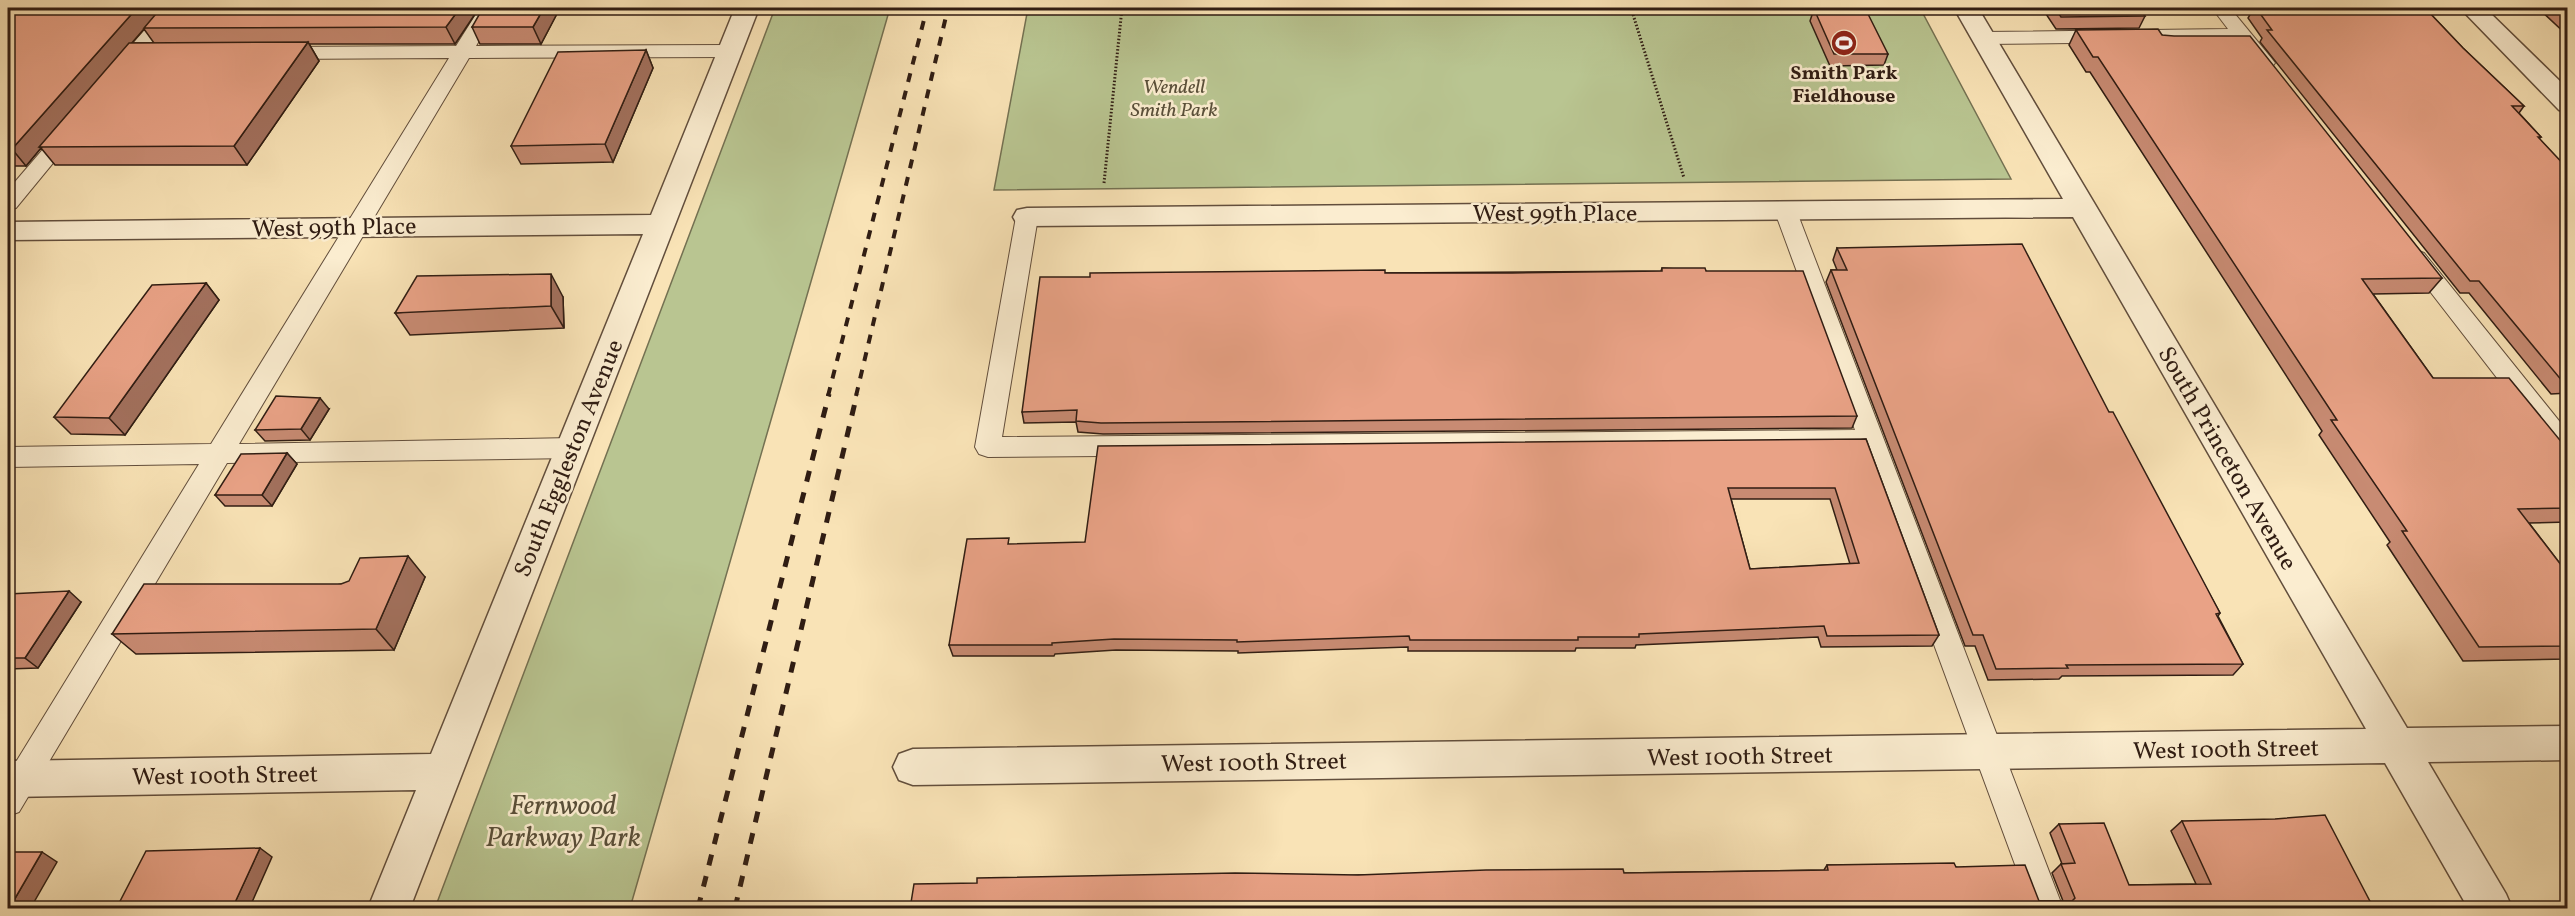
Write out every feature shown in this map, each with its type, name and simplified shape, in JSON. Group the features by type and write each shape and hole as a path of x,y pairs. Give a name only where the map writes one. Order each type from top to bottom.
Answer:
{"street":[{"name":"South Eggleston Avenue","path":"388,909 747,8"},
{"name":"South Princeton Avenue","path":"1966,8 2491,909"},
{"path":"2472,8 2568,104"},
{"name":"West 99th Place","path":"1027,217 2083,208"},
{"name":"West 99th Place","path":"8,231 661,224"},
{"name":"West 100th Street","path":"913,767 2568,743"},
{"name":"West 100th Street","path":"12,786 443,772"}],"lane":[{"path":"111,81 174,8"},
{"path":"12,786 219,453 489,8"},
{"path":"2221,8 2279,81"},
{"path":"1984,38 2242,35"},
{"path":"263,53 730,51"},
{"path":"135,53 158,53"},
{"path":"8,203 81,117"},
{"path":"1786,212 2047,909"},
{"path":"1027,217 988,447 1872,439"},
{"path":"2401,238 2568,452"},
{"path":"8,457 572,448"}],"path":[{"path":"1104,183 1122,8"},
{"path":"1631,8 1684,178"}],"green space":[{"name":"Fernwood Parkway Park","path":"775,8 890,8 630,908 435,908"},
{"name":"Wendell Smith Park","path":"1028,8 1920,8 2011,179 994,190"}],"building":[{"path":"8,8 137,8 12,149 8,149"},
{"path":"161,8 460,8 446,27 144,28"},
{"path":"483,8 544,8 533,27 472,27"},
{"path":"1865,8 1888,54 1834,54 1814,9"},
{"path":"2055,8 2139,8 2145,16 2061,17"},
{"path":"2256,8 2425,8 2524,106 2512,106 2568,169 2568,382 2563,382 2479,281 2470,281 2267,30 2272,30"},
{"path":"2158,29 2162,35 2174,36 2250,36 2442,278 2362,279 2433,378 2509,378 2568,450 2568,508 2518,509 2568,574 2568,646 2479,647 2402,531 2407,531 2331,420 2337,420 2098,57 2093,57 2076,30"},
{"path":"308,42 234,146 39,147 129,43"},
{"path":"646,50 605,144 511,146 558,52"},
{"path":"2022,244 2109,412 2113,412 2220,613 2216,614 2243,664 2066,665 2068,668 1996,669 1983,635 1973,635 1831,270 1847,270 1837,248"},
{"path":"1662,268 1705,268 1706,271 1803,271 1857,416 1101,423 1076,421 1077,410 1022,412 1040,277 1090,277 1090,273 1385,270 1385,273 1512,273 1662,271"},
{"path":"551,274 551,306 395,313 417,276"},
{"path":"206,283 109,418 54,417 152,285"},
{"path":"276,396 320,398 301,429 255,430"},
{"path":"1866,439 1939,635 1827,636 1824,626 1639,634 1639,637 1578,637 1578,640 1410,640 1409,636 1237,642 1237,640 1114,639 1052,643 1052,645 949,645 967,539 1009,538 1008,544 1085,542 1098,446","holes":["1728,488 1835,488 1859,563 1750,569"]},
{"path":"287,453 262,495 215,495 241,454"},
{"path":"408,556 376,629 112,634 144,584 341,584 349,581 360,558"},
{"path":"69,591 25,658 8,658 8,594"},
{"path":"2325,815 2374,909 910,909 914,884 977,883 977,878 1235,873 1358,875 1486,870 1623,869 1624,873 1828,870 1827,865 1954,863 1956,867 2025,865 2039,901 2072,901 2075,898 2061,864 2075,863 2059,824 2104,823 2129,885 2211,884 2182,821 2275,819"},
{"path":"260,848 232,909 116,909 146,851"},
{"path":"8,852 42,852 10,907 8,907"}],"railway":[{"path":"828,396 927,8"},
{"path":"856,396 948,8"},
{"path":"698,908 829,394"},
{"path":"735,908 857,394"}],"place":[{"name":"Smith Park Fieldhouse","path":"1844,43"}]}
